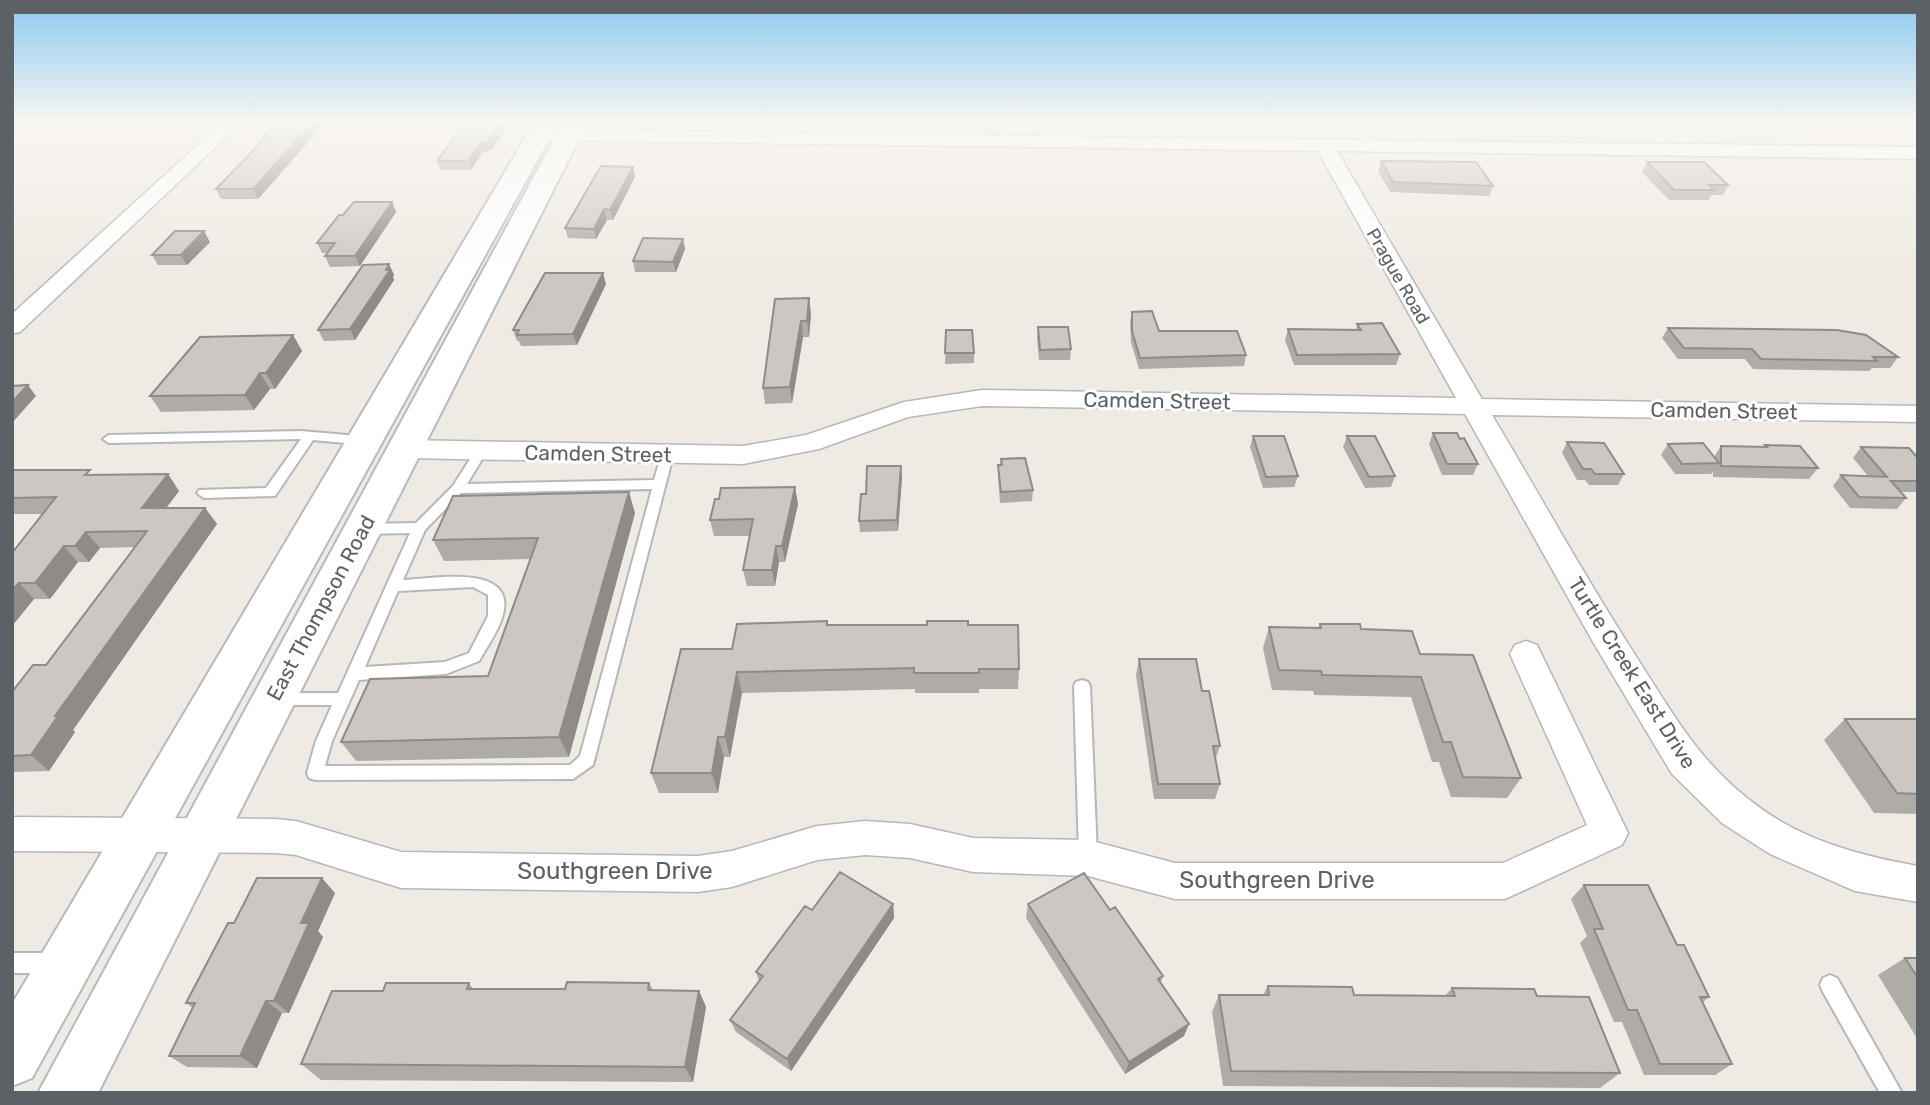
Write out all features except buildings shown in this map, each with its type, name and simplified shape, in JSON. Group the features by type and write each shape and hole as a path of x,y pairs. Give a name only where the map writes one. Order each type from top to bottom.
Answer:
{"main road":[{"name":"East Thompson Road","path":"67,1093 169,835 532,175"},
{"name":"East Thompson Road","path":"12,1058 66,962 274,699 362,529 383,447"}],"street":[{"path":"12,327 176,175"},
{"name":"Prague Road","path":"1341,175 1547,533"},
{"name":"Camden Street","path":"383,447 736,456 779,450 824,439 904,410 973,399 1918,414"},
{"name":"Turtle Creek East Drive","path":"1547,533 1676,751 1708,788 1751,822 1801,851 1864,875 1918,884"},
{"name":"Southgreen Drive","path":"12,834 296,838 401,870 698,874 732,869 817,843 866,838 911,841 973,855 1088,858 1175,881 1505,881 1609,833 1526,654"}],"lane":[{"path":"204,494 270,493 309,436"},
{"path":"109,439 309,436 348,439 383,447"},
{"path":"481,451 458,489 419,528 324,741 315,773 573,772 587,760 667,456"},
{"path":"458,489 659,484"},
{"path":"362,529 419,528"},
{"path":"354,674 446,667 474,657 495,616 495,592 475,582 393,586"},
{"path":"1082,686 1088,858"},
{"path":"274,699 343,699"},
{"path":"12,963 66,962"},
{"path":"1829,985 1892,1093"}]}
